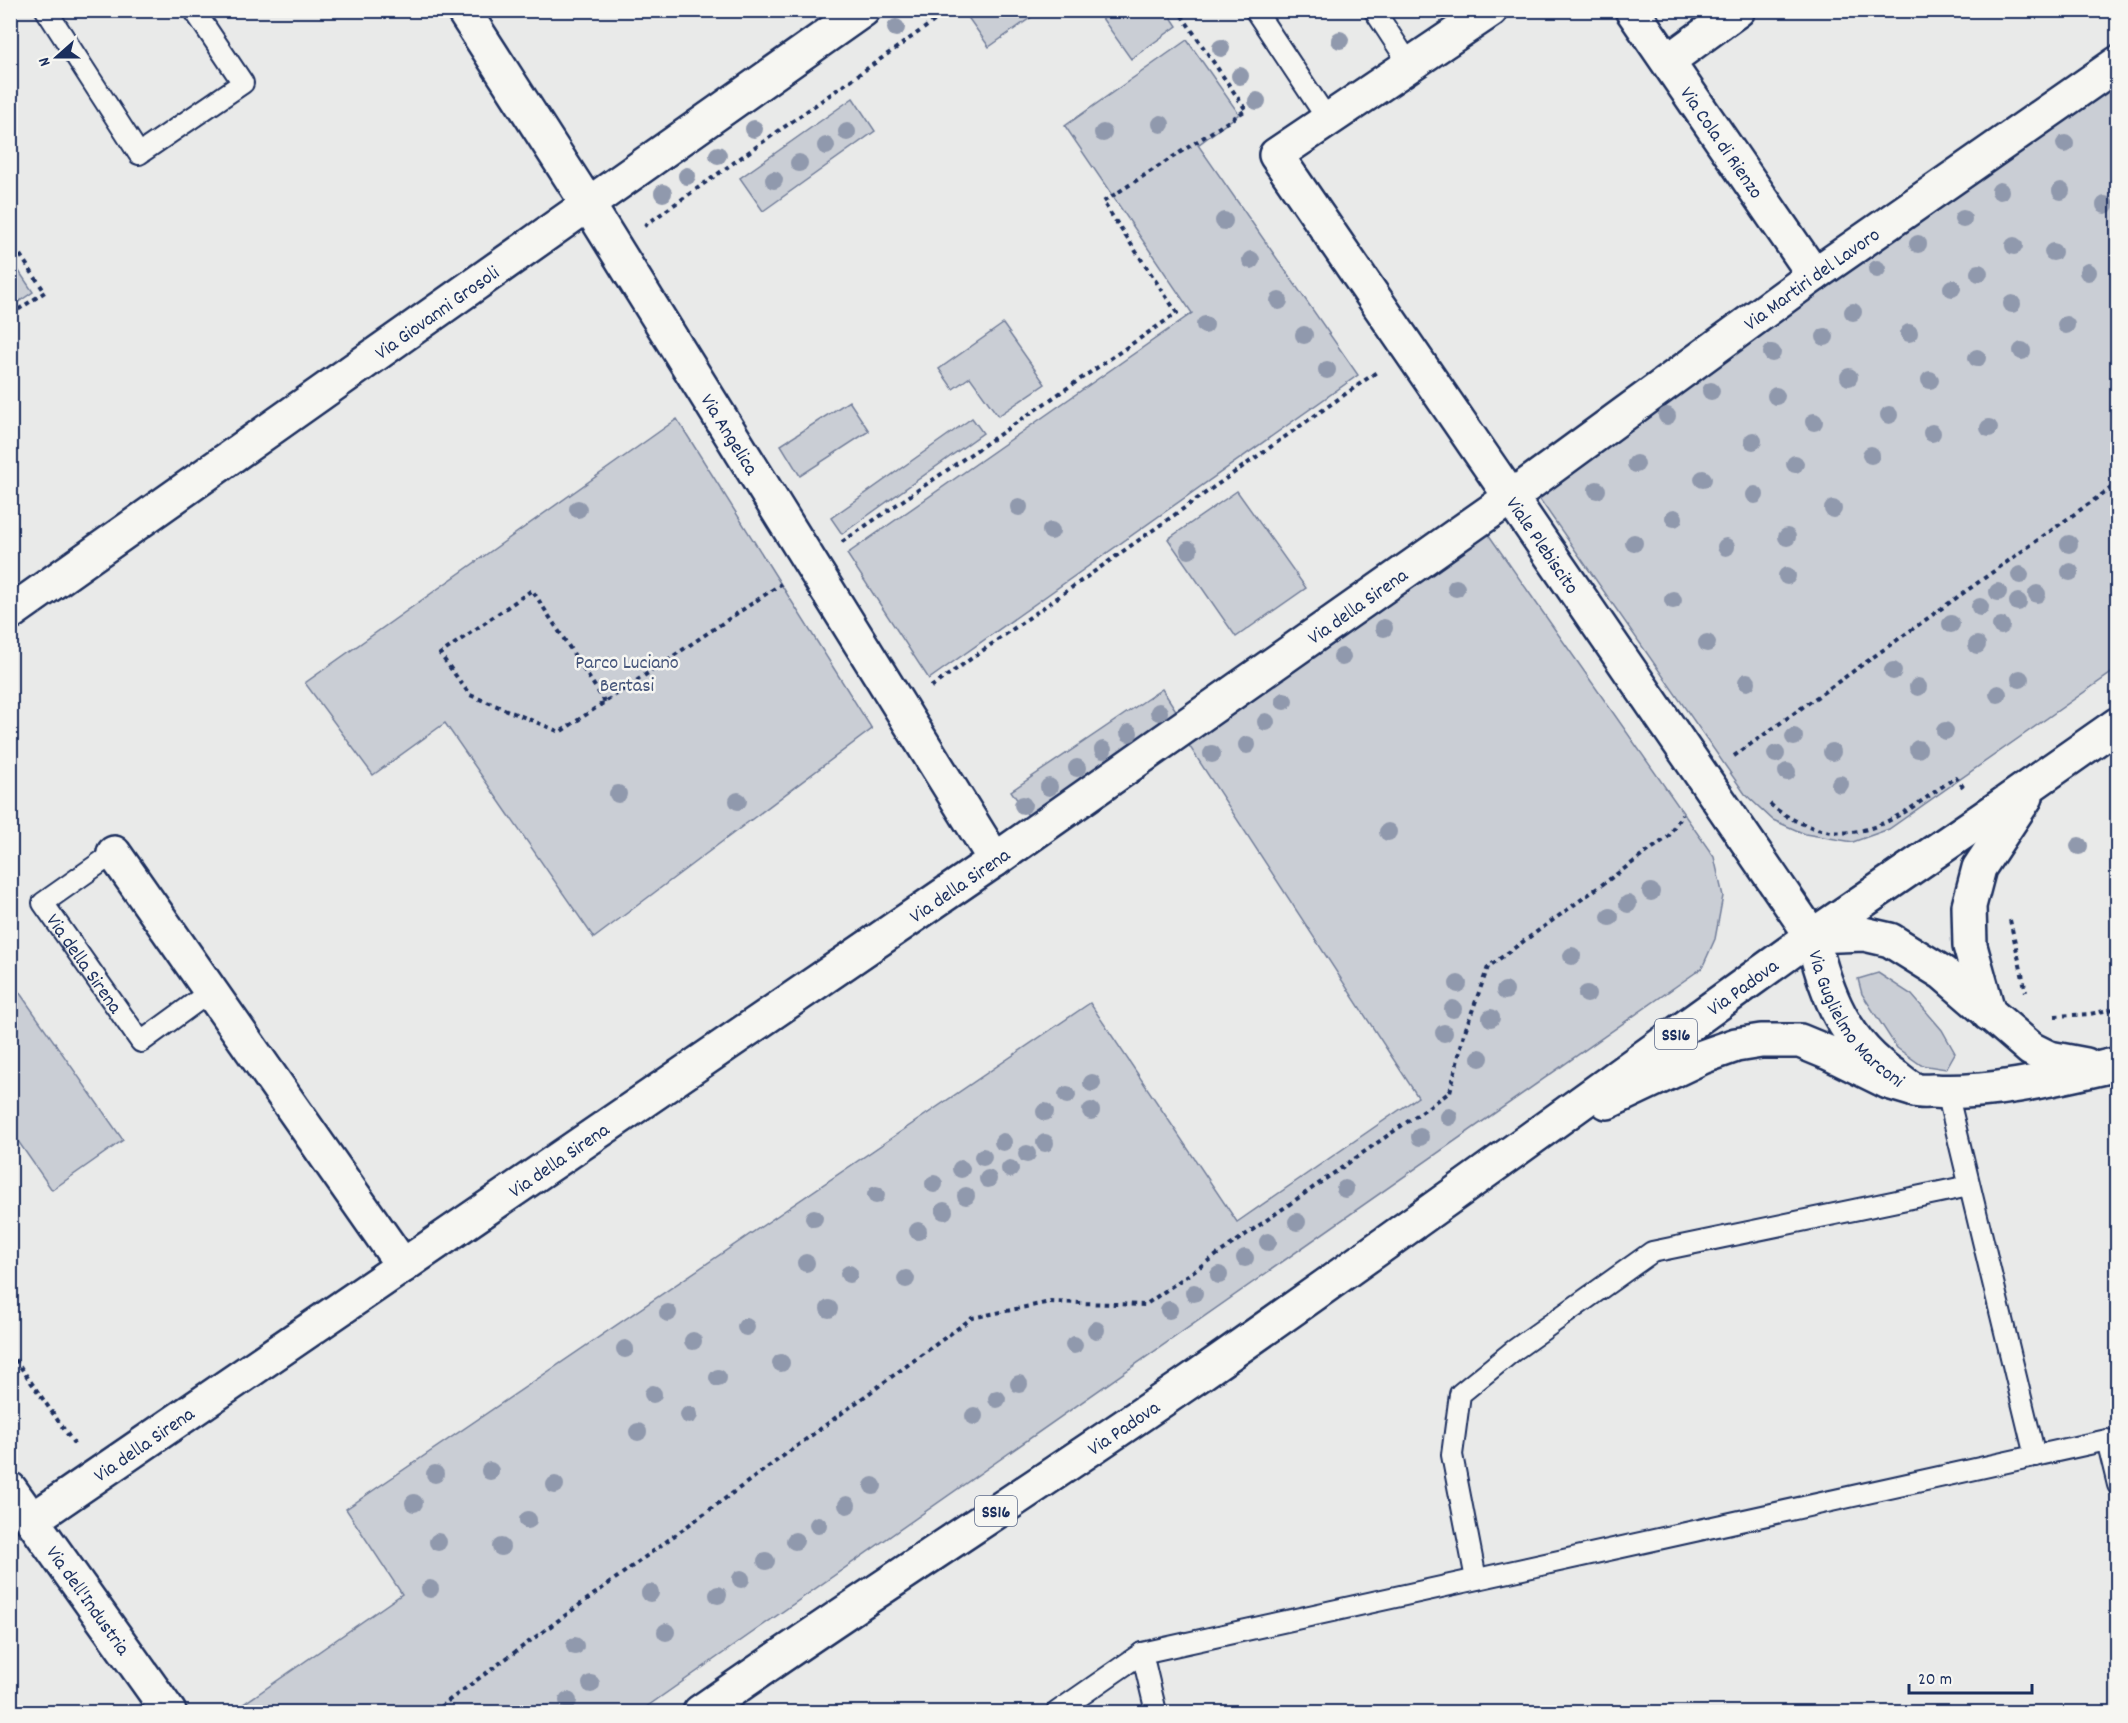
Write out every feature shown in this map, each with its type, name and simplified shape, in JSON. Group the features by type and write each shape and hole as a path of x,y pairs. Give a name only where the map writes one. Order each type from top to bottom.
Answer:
{"street":[{"name":"Via Angelica","path":"463,10 614,247 995,860"},
{"name":"Via Giovanni Grosoli","path":"10,613 863,10"},
{"path":"1328,120 1491,10"},
{"name":"Via Cola di Rienzo","path":"1632,10 1814,275"},
{"path":"1668,61 1738,10"},
{"name":"Via Martiri del Lavoro","path":"1511,497 1814,275 2118,63"},
{"name":"Viale Plebiscito","path":"1328,120 1276,155 1812,936"},
{"name":"Via della Sirena","path":"32,1520 995,860 1511,497"},
{"name":"Via Padova","path":"700,1713 792,1647 1200,1374 1540,1133 1812,936 2118,724"},
{"name":"Via Padova","path":"1989,1014 1970,946 1969,906 1979,868 2037,782"},
{"name":"Via della Sirena","path":"114,853 403,1266"},
{"name":"Via Guglielmo Marconi","path":"1864,934 1890,940 1943,972 2031,1049 2049,1058 2079,1064 2113,1065 2009,1086 1931,1091 1878,1065 1856,1042 1835,1008 1822,977 1812,936 1864,934"},
{"name":"Via Padova","path":"1540,1133 1702,1058 1736,1045 1761,1041 1800,1041 1888,1082 1931,1091"},
{"name":"Via dell'Industria","path":"10,1489 169,1713"}],"lane":[{"path":"46,10 139,154 243,83 194,10"},
{"path":"1255,10 1328,120"},
{"path":"1374,10 1410,64"},
{"name":"Via della Sirena","path":"114,853 44,903 141,1042 211,991"},
{"path":"1931,1091 1969,1186 2035,1456"},
{"path":"1476,1579 1452,1455 1460,1394 1513,1350 1652,1252 1969,1186"},
{"path":"1057,1713 1142,1653 2112,1439 2118,1485"},
{"path":"1142,1653 1156,1713"}],"path":[{"path":"614,247 950,10"},
{"path":"605,702 532,590 440,654 470,695 560,732 605,702 811,563 1177,313 1103,202 1246,110 1178,10"},
{"path":"10,240 45,292 10,315"},
{"path":"900,708 1409,349"},
{"path":"433,1713 972,1318 1050,1302 1144,1305 1450,1092 1464,1034 1488,967 1668,837 1703,778 2118,483"},
{"path":"2090,1014 2118,1008"},
{"path":"10,1352 96,1476"}],"green space":[{"path":"975,10 1040,11 989,47 967,16"},
{"path":"1097,11 1167,11 1177,26 1131,59"},
{"path":"1187,40 1239,114 1198,145 1358,375 929,679 847,554 1192,313 1065,126"},
{"path":"2117,80 2117,669 1889,829 1853,842 1805,834 1773,820 1745,794 1534,491"},
{"path":"853,98 875,131 763,211 740,178"},
{"path":"10,258 33,292 11,307 10,307"},
{"path":"1003,324 1045,384 998,416 970,377 953,389 939,369"},
{"path":"849,401 869,431 800,476 781,445"},
{"path":"972,418 983,433 842,534 831,518"},
{"name":"Parco Luciano Bertasi","path":"677,419 872,729 594,938 445,723 373,775 305,683"},
{"path":"1237,491 1306,588 1236,637 1168,539"},
{"path":"1486,531 1714,857 1723,896 1715,939 1702,968 639,1712 232,1712 402,1594 346,1509 1090,1003 1237,1222 1418,1097 1188,744"},
{"path":"1162,689 1179,715 1029,817 1011,791"},
{"path":"1878,973 1912,995 1942,1030 1955,1053 1946,1069 1921,1065 1897,1048 1862,994 1858,979"},
{"path":"10,979 123,1140 52,1190 11,1131"}]}
